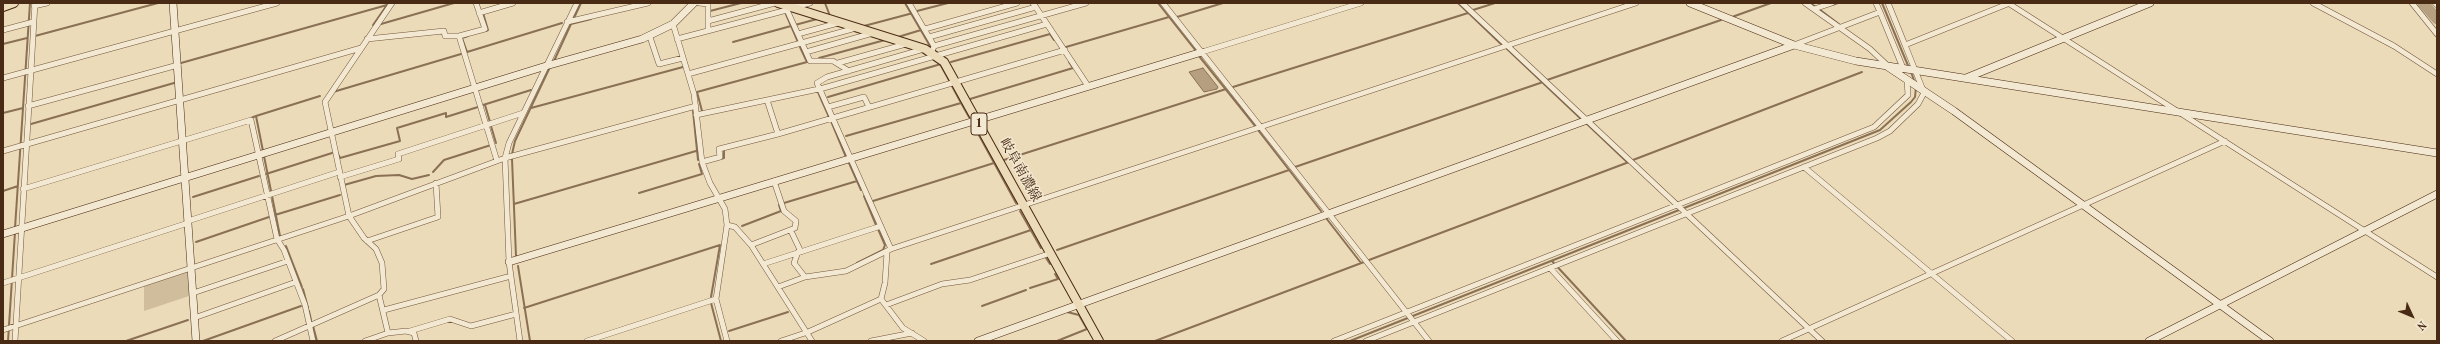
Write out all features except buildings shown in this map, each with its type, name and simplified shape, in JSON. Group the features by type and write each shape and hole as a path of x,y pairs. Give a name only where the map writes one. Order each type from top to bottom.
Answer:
{"main road":[{"path":"3,7 14,3"},
{"name":"岐阜南濃線","path":"777,3 932,51 947,66 1099,341"}],"street":[{"path":"15,341 14,326 18,229 24,187 25,145 33,22 35,5 47,3"},
{"path":"173,3 196,341"},
{"path":"3,78 276,3"},
{"path":"275,341 379,295 384,289 385,280 382,263 376,249 367,241 348,216 325,102 392,3"},
{"path":"367,40 444,31 445,36 459,36 485,30 476,3"},
{"path":"479,13 514,3"},
{"path":"520,341 509,262 505,158 509,143 576,3"},
{"path":"567,22 648,3"},
{"path":"3,234 546,66 650,37 673,24 694,3"},
{"path":"699,3 708,3 708,31"},
{"path":"708,21 777,3"},
{"path":"677,39 810,3"},
{"path":"909,3 929,37 932,51"},
{"path":"925,29 1017,3"},
{"path":"696,115 820,89 932,51 1086,3"},
{"path":"1163,3 1429,341"},
{"path":"509,262 1361,3"},
{"path":"1462,3 1822,341"},
{"path":"778,287 805,277 846,271 889,250 1636,3"},
{"path":"1690,3 1794,45 1837,56 1888,66 2437,153"},
{"path":"1805,3 1879,56 1888,66 1910,82 2270,341"},
{"path":"1814,10 1832,3"},
{"path":"1876,3 1909,69 1923,90"},
{"path":"1888,3 1905,44 1909,69"},
{"path":"1905,44 2009,3 2437,276"},
{"path":"1966,78 2150,3"},
{"path":"2313,3 2394,46 2437,74"},
{"path":"2412,3 2437,34"},
{"path":"929,37 1035,5 1088,86"},
{"path":"790,8 798,34 810,61 820,60 838,63 908,43"},
{"path":"978,341 1078,303 1794,45 1880,12"},
{"path":"3,30 33,22"},
{"path":"798,34 841,22"},
{"path":"673,24 696,106 702,162 710,183 720,197 725,209 727,225 716,298 726,341"},
{"path":"881,299 885,283 889,250 881,226 817,83 828,77 849,71 1047,24"},
{"path":"688,74 858,28"},
{"path":"806,52 875,33"},
{"path":"459,36 497,161"},
{"path":"650,37 659,64 683,58"},
{"path":"3,151 361,48"},
{"path":"702,162 720,157 719,149 778,134 1065,50"},
{"path":"838,63 849,71"},
{"path":"28,106 178,65"},
{"path":"1334,341 1678,206 1874,127 1908,95 1910,82"},
{"path":"1366,341 1885,134 1918,104 1923,90"},
{"path":"828,107 864,97 869,107"},
{"path":"766,100 778,134"},
{"path":"4,330 348,216 505,158 696,106"},
{"path":"6,282 270,195 339,175 399,160 398,154 523,113"},
{"path":"24,187 251,120 261,154 270,195 277,239 288,261 305,305 313,341"},
{"path":"1782,341 2225,141"},
{"path":"1804,167 1930,274 2012,341"},
{"path":"751,245 795,228 796,221 784,211 774,181"},
{"path":"367,241 380,235 403,230 438,217 436,183"},
{"path":"2149,341 2437,194"},
{"path":"727,225 735,227 751,245 808,332 812,341"},
{"path":"763,264 881,226"},
{"path":"790,231 800,252"},
{"path":"800,252 794,262 805,277"},
{"path":"886,305 942,284 970,280 1051,253"},
{"path":"193,293 288,261"},
{"path":"1554,266 1617,341"},
{"path":"384,310 511,276"},
{"path":"194,318 296,282"},
{"path":"379,295 384,310 388,333"},
{"path":"587,341 716,298"},
{"path":"881,299 903,328 924,341"},
{"path":"781,341 808,332 881,299"},
{"path":"365,341 388,333 410,331 450,319 471,326 516,314"},
{"path":"410,331 414,333 416,341"},
{"path":"871,341 912,333"}],"shaded area":[{"path":"1203,68 1218,87 1217,89 1204,92 1189,72"},
{"path":"187,270 189,296 144,311 144,285"}],"waterway":[{"path":"23,108 30,3"},
{"path":"35,36 158,3"},
{"path":"381,24 454,3"},
{"path":"573,20 581,3"},
{"path":"710,11 741,3"},
{"path":"825,3 830,16"},
{"path":"905,3 911,14"},
{"path":"917,11 948,3"},
{"path":"1158,3 1196,51"},
{"path":"1177,17 1223,3"},
{"path":"1458,3 1503,46"},
{"path":"1473,10 1495,3"},
{"path":"1732,17 1771,3"},
{"path":"1810,3 1816,7"},
{"path":"1832,5 1838,3"},
{"path":"1882,3 1909,68"},
{"path":"2423,3 2437,19"},
{"path":"181,63 387,5 373,25"},
{"path":"1819,9 1840,25"},
{"path":"785,12 798,42"},
{"path":"483,13 488,30 486,31"},
{"path":"1233,87 1468,13"},
{"path":"864,26 911,14"},
{"path":"911,14 921,30"},
{"path":"1066,47 1169,17"},
{"path":"554,61 571,24 591,19"},
{"path":"795,25 817,19"},
{"path":"1547,80 1721,20"},
{"path":"468,36 462,38 467,52 562,23"},
{"path":"733,42 791,26"},
{"path":"898,37 921,30"},
{"path":"921,30 930,46"},
{"path":"951,62 1050,34 1054,40"},
{"path":"3,44 27,38"},
{"path":"819,58 885,40"},
{"path":"702,111 697,92 807,62 799,45"},
{"path":"1506,48 1542,82"},
{"path":"333,92 461,54"},
{"path":"1199,56 1226,89"},
{"path":"970,99 1073,68 1069,62"},
{"path":"828,97 940,64"},
{"path":"940,64 950,82"},
{"path":"512,154 515,141 550,67"},
{"path":"531,108 683,67"},
{"path":"1633,160 1862,72"},
{"path":"1911,72 1915,83"},
{"path":"1295,167 1542,82"},
{"path":"1542,82 1580,118"},
{"path":"31,124 174,83"},
{"path":"952,86 960,101"},
{"path":"1350,341 1880,130 1911,102 1915,97 1916,87"},
{"path":"1004,160 1226,89"},
{"path":"1226,89 1256,127"},
{"path":"483,105 531,90"},
{"path":"814,92 818,92 821,99"},
{"path":"256,116 320,96"},
{"path":"821,99 829,117"},
{"path":"846,136 961,103 969,117"},
{"path":"485,105 490,122"},
{"path":"337,152 340,158 400,141 397,128 446,113 446,117 478,107"},
{"path":"3,113 23,108"},
{"path":"18,186 23,108"},
{"path":"693,111 698,160"},
{"path":"251,118 256,116"},
{"path":"256,116 268,174"},
{"path":"829,121 831,121 846,157"},
{"path":"1587,124 1627,162"},
{"path":"491,126 496,143"},
{"path":"975,128 1016,203"},
{"path":"1258,130 1321,211"},
{"path":"433,172 444,160 491,145"},
{"path":"720,159 724,158 724,150"},
{"path":"514,204 696,151"},
{"path":"268,174 332,153"},
{"path":"512,159 516,256"},
{"path":"1369,260 1629,162"},
{"path":"849,163 857,181"},
{"path":"873,201 994,163"},
{"path":"639,193 702,174 699,164"},
{"path":"1057,250 1289,170"},
{"path":"268,174 276,215"},
{"path":"344,185 376,176 399,175 412,179 429,175"},
{"path":"193,197 259,176"},
{"path":"784,203 857,181"},
{"path":"857,181 861,190"},
{"path":"3,191 18,186"},
{"path":"15,228 18,186"},
{"path":"276,215 340,195"},
{"path":"864,196 876,225"},
{"path":"742,226 781,211 779,205"},
{"path":"1020,211 1031,230"},
{"path":"276,215 280,236"},
{"path":"196,242 269,217"},
{"path":"1326,218 1361,263"},
{"path":"857,263 883,250 885,245 878,229"},
{"path":"931,264 1031,230"},
{"path":"1031,230 1041,248"},
{"path":"8,341 15,232"},
{"path":"525,308 720,245 711,297"},
{"path":"286,246 302,287"},
{"path":"1046,258 1050,264"},
{"path":"1552,261 1626,341"},
{"path":"1155,341 1364,262"},
{"path":"518,266 525,308"},
{"path":"1030,288 1058,279 1055,274"},
{"path":"303,289 308,308"},
{"path":"982,306 1026,290"},
{"path":"711,303 721,341"},
{"path":"203,341 301,306"},
{"path":"525,308 530,341"},
{"path":"309,311 311,320"},
{"path":"729,331 788,312"},
{"path":"1057,341 1087,329 1079,315 1067,312"},
{"path":"126,341 188,320"},
{"path":"313,326 317,341"}]}
